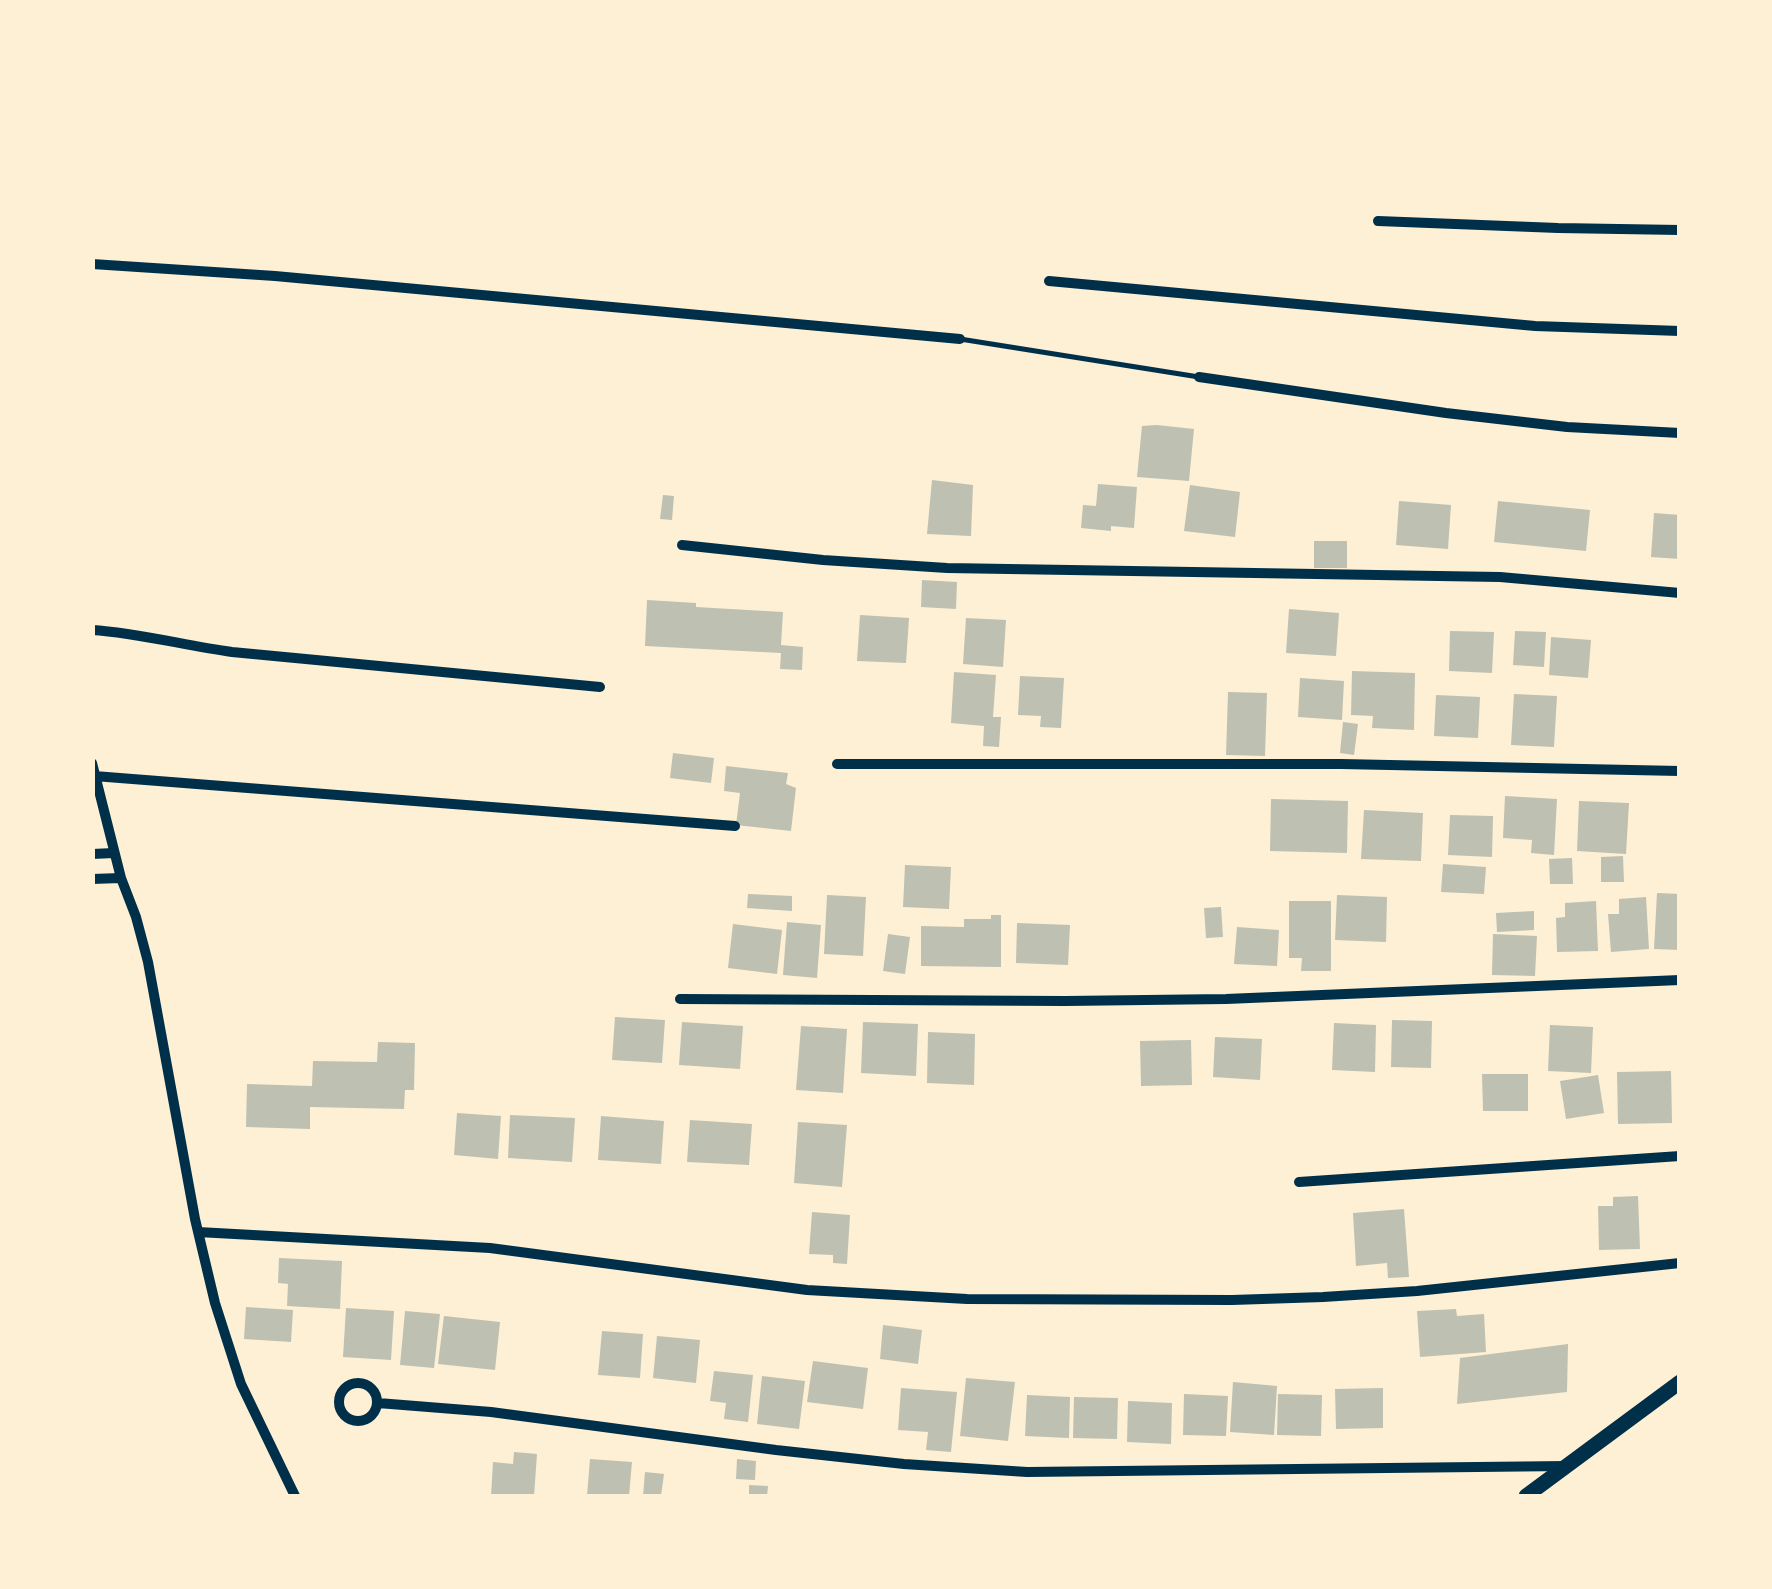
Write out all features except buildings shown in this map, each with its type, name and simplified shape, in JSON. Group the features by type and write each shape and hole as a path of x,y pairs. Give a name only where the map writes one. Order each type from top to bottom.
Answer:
{"main road":[{"path":"1526,1496 1680,1382"}],"street":[{"path":"1378,220 1680,230"},
{"path":"92,264 354,283 960,339"},
{"path":"1049,281 1515,324 1680,331"},
{"path":"1199,376 1446,413 1568,427 1680,433"},
{"path":"682,545 947,568 1500,577 1680,592"},
{"path":"92,630 125,632 232,652 600,687"},
{"path":"92,763 121,878 148,962 215,1303 241,1384 295,1496"},
{"path":"837,764 1340,764 1680,771"},
{"path":"94,776 735,826"},
{"path":"92,854 114,853"},
{"path":"92,878 121,878"},
{"path":"680,1000 1065,1002 1680,980"},
{"path":"1299,1182 1680,1156"},
{"path":"198,1232 490,1248 807,1290 967,1299 1323,1297 1680,1263"},
{"path":"378,1403 491,1412 904,1464 1027,1472 1568,1466"}],"lane":[{"path":"960,339 1199,376"}]}
